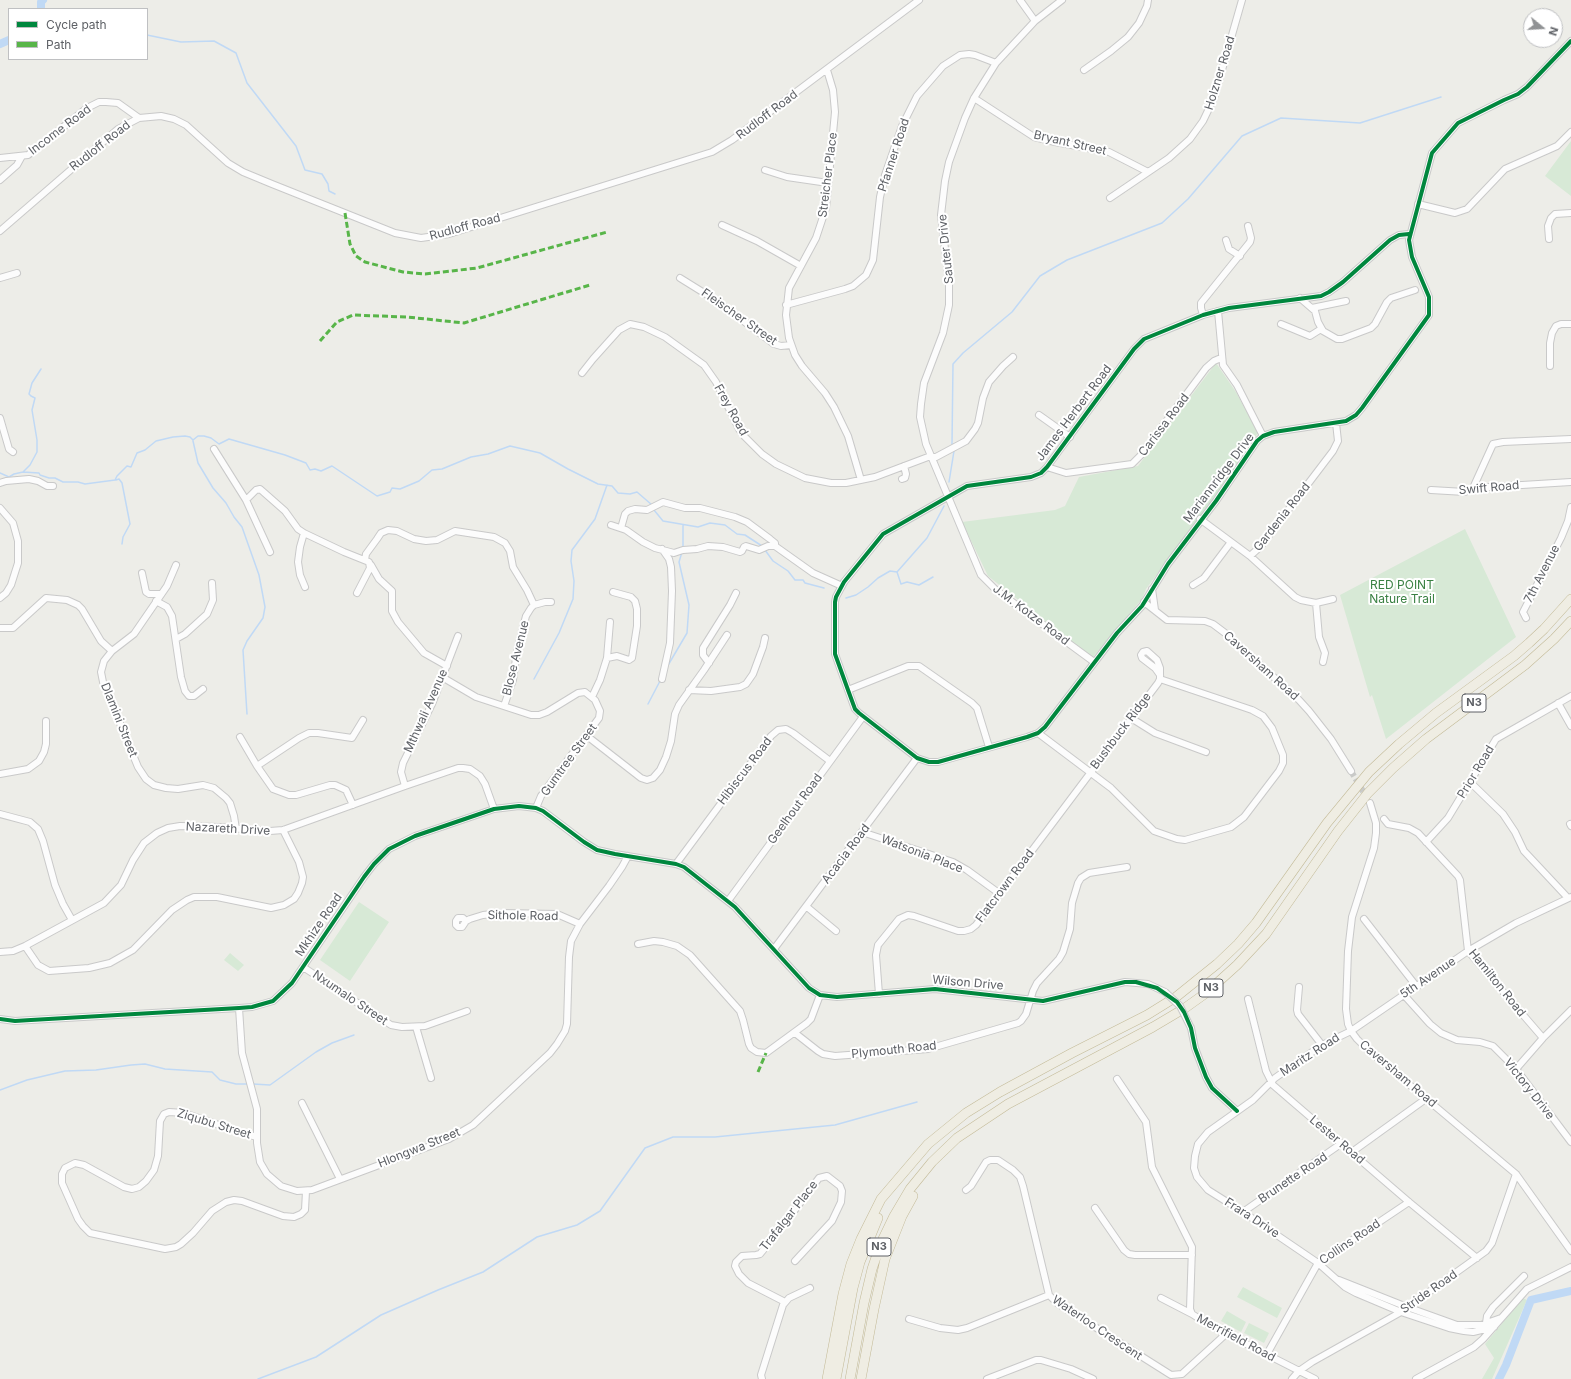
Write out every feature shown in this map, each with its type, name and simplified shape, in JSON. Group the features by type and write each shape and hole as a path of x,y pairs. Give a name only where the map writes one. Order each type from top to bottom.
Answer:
{"highway":[{"name":"N3","path":"836,1379 853,1288 860,1262 877,1218 902,1175 928,1144 966,1113 1007,1088 1147,1015 1176,997 1217,964 1238,944 1256,923 1327,822 1369,772 1436,713 1514,656 1544,629 1571,599"},
{"name":"N3","path":"850,1379 864,1303 880,1243 910,1189 932,1162 957,1138 1008,1104 1153,1027 1185,1008 1206,993 1237,965 1266,934 1338,831 1368,793 1393,768 1426,739 1525,665 1554,639 1571,620"},
{"path":"862,1379 868,1338 882,1271 889,1246 902,1216 917,1189 932,1167 957,1138"},
{"path":"827,1379 843,1294 851,1264 866,1227 881,1199 902,1175"}],"street":[{"name":"Rudloff Road","path":"0,231 118,129 139,118 161,116 174,119 192,129 228,163 252,176 395,233 413,237 429,237 462,230 712,152 732,140 919,0"},
{"path":"1020,0 1035,21"},
{"name":"Sauter Drive","path":"948,496 922,431 921,404 924,383 943,333 949,305 949,282 942,233 941,208 949,162 974,98 996,63 1035,21 1062,0"},
{"path":"1084,70 1128,37 1139,23 1147,6 1148,0"},
{"name":"Holzner Road","path":"1110,198 1169,158 1181,148 1204,122 1214,98 1242,0"},
{"name":"Mariannridge Drive","path":"1038,734 1049,722 1117,633 1144,602 1168,564 1225,488 1257,441 1263,436 1274,432 1346,421 1356,415 1429,315 1429,297 1412,257 1409,246 1409,234 1430,158 1434,149 1453,128 1468,117 1518,94 1527,88 1571,41"},
{"name":"Pfanner Road","path":"786,305 853,286 866,275 873,260 880,197 885,175 902,126 917,96 943,66 960,55 975,55 996,63"},
{"name":"Streicher Place","path":"790,345 786,305 789,288 816,238 823,220 828,183 835,112 833,90 827,70"},
{"name":"Bryant Street","path":"974,98 1034,136 1055,142 1109,152 1148,172"},
{"name":"Income Road","path":"0,158 22,156 33,151 87,108 99,102 118,103 139,118"},
{"path":"1418,204 1455,213 1467,209 1505,169 1557,146 1571,132"},
{"path":"0,180 17,165 22,156"},
{"path":"765,170 787,177 828,183"},
{"path":"1549,239 1548,226 1551,218 1555,214 1571,212"},
{"path":"722,225 758,241 800,266"},
{"path":"1203,315 1201,303 1240,256 1251,240 1248,226"},
{"name":"James Herbert Road","path":"917,758 862,718 855,709 837,661 834,647 835,602 842,586 883,534 958,490 973,484 1031,477 1037,475 1048,467 1144,339 1203,315 1229,308 1321,296 1329,292 1390,240 1399,235 1409,234"},
{"path":"1226,240 1229,249 1240,256"},
{"path":"0,278 17,273"},
{"name":"Fleischer Street","path":"680,278 711,297 774,344 781,346 790,345 802,366 825,393 834,407 848,436 862,480"},
{"path":"1300,298 1315,311 1321,329 1329,336 1336,339 1342,339 1366,330 1375,324 1387,302 1391,298 1415,290"},
{"path":"1312,308 1346,301"},
{"path":"1218,311 1221,358 1223,365 1237,385 1263,436"},
{"name":"Frey Road","path":"582,373 615,333 624,326 630,324 639,325 665,337 704,365 716,382 734,421 745,437 762,454 776,464 793,473 817,481 846,483 875,477 928,457 936,458 961,444 971,435 978,423 983,398 989,382 1003,366 1013,358"},
{"path":"1281,324 1310,336 1321,329"},
{"path":"1550,366 1550,343 1552,332 1556,326 1561,324 1571,324"},
{"name":"Carissa Road","path":"1048,467 1066,473 1132,464 1141,455 1206,368 1214,361 1221,358"},
{"path":"1039,415 1070,436"},
{"path":"0,418 8,444 13,452"},
{"name":"Gardenia Road","path":"1200,520 1250,556 1260,547 1333,451 1338,441 1336,423"},
{"path":"1472,488 1493,444 1502,442 1571,439"},
{"path":"0,447 8,444"},
{"path":"214,449 246,500 270,552"},
{"path":"902,479 905,478 906,474 904,466"},
{"path":"0,483 29,478 47,486 53,486"},
{"name":"Swift Road","path":"1431,490 1465,492 1472,488 1571,482"},
{"path":"246,500 256,490 260,489 284,511 298,529 344,552 365,560 371,565 376,575 392,593 392,611 398,622 424,653 447,666"},
{"name":"J.M. Kotze Road","path":"948,496 974,560 986,581 1001,594 1094,662"},
{"path":"621,528 625,514 628,511 635,509 647,510 663,502 685,508 700,508 735,517 747,522 770,539 775,544 772,546"},
{"name":"7th Avenue","path":"1526,618 1523,612 1561,538 1568,521 1571,507"},
{"path":"0,508 13,522 18,541 17,566 11,585 6,593 0,598"},
{"path":"612,525 621,528 650,546 674,553 683,550 717,546 740,552 746,546 759,550 772,546 814,573 842,586"},
{"path":"365,560 366,554 381,533 388,530 397,531 414,539 432,542 455,531 494,537 505,543 509,549 513,567 527,590 534,606"},
{"path":"304,533 298,562 300,575 305,587"},
{"path":"1192,584 1204,578 1230,542"},
{"path":"662,549 668,558 671,567 672,591 670,644 662,679"},
{"path":"1250,556 1300,600 1316,603 1333,599"},
{"name":"Dlamini Street","path":"176,565 170,581 134,634 112,651 102,665 101,672 103,682 142,774 150,783 160,787 173,789 203,785 214,788 230,803 236,829"},
{"path":"357,593 364,583 371,565"},
{"path":"142,573 146,592 149,594 161,594"},
{"path":"176,638 185,634 207,614 213,600 212,583"},
{"path":"1152,589 1155,610"},
{"path":"607,658 617,656 632,659 636,640 638,618 636,601 631,597 613,592"},
{"path":"709,663 703,655 704,648 736,593"},
{"path":"0,628 13,628 46,598 67,600 78,605 82,609 102,641 112,651"},
{"path":"156,601 170,610 176,638 181,677 185,691 189,696 194,696 204,689"},
{"name":"Blose Avenue","path":"504,706 512,680 517,651 529,612 534,606 545,602 551,602"},
{"name":"Caversham Road","path":"1144,602 1167,620 1198,621 1213,624 1225,633 1299,700 1331,740 1351,771"},
{"path":"1316,603 1319,637 1325,653 1324,662"},
{"path":"442,677 476,697 531,715 539,715 547,712 578,693 585,692 592,697 600,680 607,658 610,622"},
{"path":"586,736 642,778 650,780 656,776 665,760 670,745 677,710 727,635"},
{"name":"Mthwali Avenue","path":"405,786 401,772 403,764 432,704 458,636"},
{"path":"689,690 711,691 740,687 746,684 753,674 765,638"},
{"path":"848,690 908,666 919,666 977,708 989,747"},
{"name":"Bushbuck Ridge","path":"1038,734 1111,788 1154,831 1177,839 1185,840 1238,823 1274,777 1283,762 1283,755 1272,728 1263,716 1252,710 1160,677 1091,773"},
{"name":"Prior Road","path":"1426,842 1448,818 1496,739 1571,696"},
{"name":"Gumtree Street","path":"536,808 541,796 600,715 598,703 592,697"},
{"path":"1558,703 1571,726"},
{"name":"Geelhout Road","path":"728,901 862,718"},
{"path":"1132,718 1155,733 1206,752"},
{"path":"257,766 309,733 350,738 353,737 363,720"},
{"path":"0,774 28,769 39,762 46,744 46,721"},
{"name":"Hibiscus Road","path":"676,864 770,736 778,730 786,729 793,733 830,761"},
{"path":"917,758 930,762 938,762 1038,734"},
{"path":"240,737 269,784 280,793 296,795 330,785 336,785 346,790 353,806"},
{"path":"912,753 912,765"},
{"name":"Acacia Road","path":"774,950 917,758"},
{"name":"Nazareth Drive","path":"0,952 13,951 25,946 104,903 121,885 141,848 157,833 168,828 180,826 270,831 283,830 458,768 466,768 474,771 483,780 494,809"},
{"name":"Flatcrown Road","path":"879,994 876,956 878,945 899,918 914,916 958,931 964,932 971,929 976,925 1000,894 1091,773"},
{"path":"1470,782 1503,814 1515,832 1524,851 1533,862 1569,897"},
{"name":"Caversham Road","path":"1370,803 1376,823 1376,833 1374,848 1352,917 1348,950 1346,1009 1348,1024 1356,1039 1368,1050 1516,1174 1571,1251"},
{"name":"Mkhize Road","path":"0,1018 15,1021 239,1008 252,1007 273,1001 292,983 364,877 374,864 390,849 415,836 494,809 519,806 536,808 543,811 591,847 603,852 628,856"},
{"path":"0,814 30,822 38,829 44,841 55,885 72,920"},
{"name":"Hamilton Road","path":"1384,818 1388,824 1413,830 1455,872 1460,880 1468,951 1543,1038"},
{"path":"25,946 43,969 54,971 89,968 110,963 134,950 172,910 194,897 217,897 271,908 284,905 298,893 303,877 302,869 283,830"},
{"name":"Watsonia Place","path":"862,832 953,862 967,870 1000,894"},
{"name":"Wilson Drive","path":"628,856 676,864 693,874 728,901 809,988 820,995 837,998 935,989 1031,1000 1051,1000 1125,982 1148,984 1165,992 1180,1006 1192,1028 1195,1048 1206,1077 1212,1088 1237,1111"},
{"name":"Hlongwa Street","path":"239,1008 242,1053 257,1109 257,1137 260,1162 267,1174 281,1186 297,1191 306,1191 459,1134 473,1124 550,1053 562,1036 567,1024 569,952 571,941 580,924 609,886 628,856"},
{"name":"Plymouth Road","path":"794,1033 818,1051 828,1055 921,1050 1018,1023 1024,1018 1037,983 1059,959 1063,952 1070,929 1074,892 1081,878 1089,873 1126,867"},
{"name":"5th Avenue","path":"1351,1030 1417,987 1468,951 1516,923 1569,897"},
{"path":"806,907 836,931"},
{"name":"Sithole Road","path":"466,921 493,913 552,913 567,917 580,924"},
{"path":"1364,920 1417,987"},
{"path":"638,944 654,941 662,942 677,946 690,955 740,1011 751,1048 757,1052 766,1053 811,1019 820,995"},
{"name":"Nxumalo Street","path":"303,966 388,1024 398,1027 416,1027 431,1024 467,1011"},
{"path":"1299,986 1298,1014 1322,1045"},
{"name":"Victory Drive","path":"1404,995 1430,1024 1441,1033 1457,1040 1480,1042 1493,1046 1516,1069 1571,1142"},
{"path":"1237,1111 1258,1095 1271,1082 1266,1071 1248,1000"},
{"path":"1516,1069 1543,1038 1571,1010"},
{"path":"416,1027 431,1078"},
{"name":"Maritz Road","path":"1271,1082 1322,1045 1351,1030"},
{"name":"Merrifield Road","path":"1117,1079 1146,1122 1152,1167 1189,1241 1192,1255 1190,1309 1192,1314 1315,1379"},
{"name":"Lester Road","path":"1271,1082 1409,1202 1477,1258"},
{"path":"1352,1152 1427,1098"},
{"path":"302,1103 340,1179"},
{"name":"Frara Drive","path":"1237,1111 1208,1132 1198,1144 1194,1156 1194,1168 1197,1177 1208,1190 1318,1263 1345,1287 1356,1293 1401,1312 1464,1332 1478,1331 1494,1327"},
{"name":"Ziqubu Street","path":"257,1137 184,1113 169,1112 164,1114 160,1121 158,1156 154,1170 146,1181 139,1187 132,1189 124,1187 84,1165 75,1163 65,1168 62,1174 62,1183 78,1219 90,1233 166,1249 176,1247 181,1244 193,1233 212,1211 226,1202 234,1200 242,1201 283,1216 294,1217 301,1214 305,1210 306,1191"},
{"name":"Brunette Road","path":"1243,1212 1342,1144"},
{"name":"Waterloo Crescent","path":"966,1190 971,1186 982,1167 990,1160 995,1159 1002,1162 1013,1170 1020,1178 1049,1296 1057,1303 1170,1375 1182,1374 1226,1333"},
{"name":"Stride Road","path":"1292,1379 1299,1371 1327,1353 1401,1312 1486,1251 1492,1243 1516,1174"},
{"name":"Trafalgar Place","path":"785,1302 748,1283 739,1274 735,1266 736,1262 742,1256 760,1254 819,1178 827,1176 840,1186 842,1191 843,1196 839,1208 832,1221 795,1262"},
{"name":"Collins Road","path":"1267,1354 1318,1263 1409,1202"},
{"path":"1095,1208 1128,1254 1192,1255"},
{"path":"1416,1379 1474,1347 1494,1327 1527,1289 1569,1267 1571,1261"},
{"path":"1486,1323 1487,1316 1493,1307 1524,1276"},
{"name":"Frara Drive","path":"1336,1278 1407,1308 1457,1325 1469,1326 1486,1323 1501,1318"},
{"path":"762,1379 761,1375 779,1316 785,1302 798,1293 810,1288"},
{"path":"909,1319 940,1328 958,1330 1049,1296"},
{"path":"1160,1298 1192,1314"},
{"path":"1478,1331 1481,1333 1483,1339"},
{"path":"987,1379 1036,1360 1071,1369 1094,1379"}],"green space":[{"path":"1571,141 1571,196 1545,176"},
{"path":"1216,363 1236,392 1258,433 1218,492 1146,589 1142,599 1092,658 988,576 962,522 1055,510 1065,506 1079,477 1138,466"},
{"name":"RED POINT Nature Trail","path":"1465,529 1516,637 1386,739 1372,695 1370,697 1340,595"},
{"path":"359,902 389,922 350,981 320,960"},
{"path":"230,953 244,965 238,971 224,960"},
{"path":"1243,1287 1282,1308 1277,1318 1237,1297"},
{"path":"1523,1298 1527,1300 1492,1379 1482,1379 1494,1358 1485,1344"},
{"path":"1227,1311 1246,1322 1241,1332 1221,1321"},
{"path":"1249,1323 1269,1333 1264,1343 1244,1333"}],"waterway":[{"path":"41,8 41,2 43,0"},
{"path":"148,35 181,42 214,41 236,53 247,83 296,146 305,170 322,174 328,184 329,191 335,194"},
{"path":"0,44 8,40"},
{"path":"952,444 953,364 963,353 1012,312 1040,276 1067,260 1162,223 1188,199 1242,136 1281,118 1360,123 1441,97"},
{"path":"23,472 30,465 37,452 37,440 32,410 35,398 29,394 32,383 41,369"},
{"path":"0,473 9,477 23,472 39,473 40,475 55,478 63,482 78,482 85,484 115,480 127,466 131,467 137,453 145,450 156,441 185,436 190,437 193,440 198,436 204,436 211,438 219,444 229,439 285,455 306,463 310,470 315,469 321,471 332,466 377,496 390,492 392,488 400,489 419,481 432,470 442,469 471,457 488,454 510,446 540,453 598,484 612,486 618,493 630,494 637,492 652,505"},
{"path":"193,441 198,463 213,488 226,503 242,527 259,575 265,607 263,618 247,641 243,650 247,714"},
{"path":"949,482 954,451"},
{"path":"116,480 119,479 122,483 130,524 123,537 122,544"},
{"path":"534,679 559,633 573,599 574,581 571,561 572,550 595,519 607,485"},
{"path":"897,572 927,538 944,506"},
{"path":"654,510 663,521 698,527 710,523 725,525 737,534 745,535 762,546"},
{"path":"683,525 683,547"},
{"path":"765,550 773,561 788,571 795,580 803,580 805,583 824,588"},
{"path":"667,667 687,633 689,605 679,562 682,552"},
{"path":"846,598 856,595 878,578 890,571 897,572 901,584 907,582 919,585 933,577"},
{"path":"648,704 660,681"},
{"path":"253,1084 270,1085 316,1052 332,1043 354,1035"},
{"path":"0,1090 27,1080 65,1071 96,1070 145,1064 165,1069 212,1072 220,1080 236,1084 249,1084"},
{"path":"258,1379 316,1357 381,1315 483,1272 537,1237 577,1225 600,1211 645,1148 673,1137 715,1137 835,1125 917,1102"},
{"path":"1499,1379 1506,1365 1531,1300 1571,1291"}],"tunnel":[{"path":"1351,771 1367,798"}],"marked path":[{"path":"345,213 350,244 356,256 365,262 403,272 425,274 477,268 607,232"},
{"path":"320,341 337,322 353,315 407,317 464,323 590,285"},
{"path":"758,1072 766,1053"}],"cycle path":[{"path":"1409,234 1399,235 1390,240 1343,282 1321,296 1229,308 1203,315 1144,339 1134,349 1041,473 1031,477 967,486 883,534 844,582 835,602 835,654 855,709 917,758 929,762 938,762 1027,737 1038,733 1045,727 1117,633 1142,606 1168,564 1216,501 1257,441 1263,436 1274,432 1346,421 1356,415 1362,408 1429,315 1429,297 1412,257 1409,240 1432,153 1458,123 1518,94 1527,87 1571,41"},
{"path":"0,1019 15,1021 239,1008 252,1007 273,1001 292,983 364,877 389,849 415,836 494,809 519,806 536,808 543,811 597,850 676,864 684,867 735,907 809,988 820,995 837,997 935,989 1043,1001 1125,982 1136,982 1157,988 1177,1002 1184,1012 1191,1028 1195,1048 1206,1077 1212,1088 1237,1111"}]}
